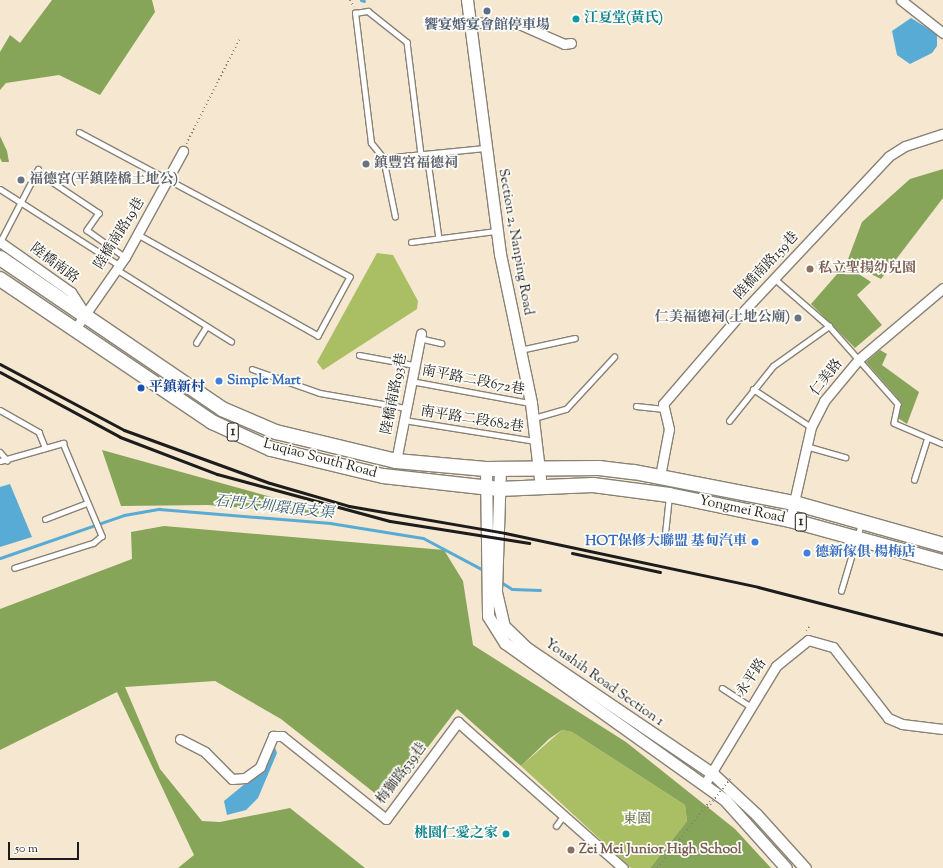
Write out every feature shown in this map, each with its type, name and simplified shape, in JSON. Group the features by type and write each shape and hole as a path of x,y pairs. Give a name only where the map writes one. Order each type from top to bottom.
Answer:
{"main road":[{"name":"Luqiao South Road","path":"0,258 85,315 176,373 222,409 258,425 336,448 396,461 493,469 598,468 660,476"},
{"name":"Luqiao South Road","path":"3,280 212,422 271,449 383,476 492,488 593,485 663,494"},
{"name":"Yongmei Road","path":"660,476 794,503 943,545"},
{"name":"Yongmei Road","path":"663,494 790,520 943,562"}],"street":[{"name":"Section 2, Nanping Road","path":"467,0 496,231 534,418 541,487"},
{"path":"901,0 943,33"},
{"path":"469,22 521,25 564,44 571,43"},
{"name":"陸橋南路159巷","path":"664,409 663,404 776,278 889,156 905,146 943,134"},
{"name":"陸橋南路19巷","path":"75,329 138,235 170,178 183,151"},
{"name":"陸橋南路","path":"0,242 71,292 85,315"},
{"name":"仁美路","path":"790,520 811,427 824,401 859,359 943,288"},
{"name":"陸橋南路93巷","path":"396,461 420,335"},
{"path":"660,476 669,428 664,409"},
{"name":"Youshih Road Section 1","path":"493,469 486,593 488,616 497,633 516,654 716,793 748,822 786,868"},
{"name":"Youshih Road Section 1","path":"492,488 496,592 504,626 527,648 713,774 756,814 805,868"},
{"name":"永平路","path":"704,785 713,774 750,706 776,666 808,640 833,647 888,718 902,724 943,729"},
{"name":"梅獅路539巷","path":"180,739 205,752 232,779 244,778 260,767 273,736 282,736 386,819 458,722 566,814 623,868"}],"lane":[{"path":"395,217 384,158 371,143 355,13 368,11 407,42 421,155"},
{"path":"79,132 170,178 350,276 318,336 138,235"},
{"path":"384,158 485,148"},
{"path":"427,154 439,238"},
{"path":"0,242 38,169"},
{"path":"45,177 99,213 87,230 120,264"},
{"path":"0,188 120,264 206,327 231,341"},
{"path":"411,242 496,231"},
{"path":"776,278 830,326 898,404 894,423 927,439 943,444"},
{"path":"729,420 773,366 830,326"},
{"path":"196,343 206,327"},
{"path":"420,335 441,343"},
{"path":"520,350 575,338"},
{"path":"359,355 414,365"},
{"path":"534,418 566,409 614,357"},
{"path":"252,369 320,393 406,408"},
{"name":"南平路二段672巷","path":"411,381 531,404"},
{"path":"753,389 811,427"},
{"path":"636,406 664,409"},
{"path":"0,410 39,432 45,447"},
{"name":"南平路二段682巷","path":"404,420 537,441"},
{"path":"914,480 927,439"},
{"path":"0,461 63,443 102,536 94,543 15,568"},
{"path":"806,446 845,457"},
{"path":"0,452 7,460"},
{"path":"663,494 664,543"},
{"path":"45,519 87,503"},
{"path":"841,591 862,522"},
{"path":"722,688 750,706"},
{"path":"556,826 566,814"}],"path":[{"path":"183,151 239,40"},
{"path":"657,868 730,779 728,775"},
{"path":"704,811 716,793"}],"green space":[{"path":"52,0 152,0 155,12 100,95 59,75 6,83 0,90 0,52 10,35 20,43"},
{"path":"0,136 7,151 9,162 2,162 0,158"},
{"path":"943,169 943,198 881,279 847,262 862,222 910,179"},
{"path":"377,253 393,255 418,301 417,309 323,370 317,362"},
{"path":"845,265 871,282 857,295 882,325 855,348 811,304"},
{"path":"880,350 887,354 882,365 919,392 907,424 898,418 901,402 866,362"},
{"path":"102,450 336,515 208,505 121,506"},
{"path":"164,526 444,550 463,581 473,645 626,742 735,829 771,868 650,868 687,821 685,805 572,732 562,730 549,739 521,766 457,709 386,802 281,719 215,681 125,687 160,769 202,821 220,822 290,808 365,868 178,868 194,855 117,692 0,750 0,609 132,559 131,532"},
{"name":"東園","path":"562,730 572,732 685,805 687,821 650,868 631,868 521,766"}],"water":[{"path":"911,18 937,34 937,46 932,53 910,64 897,55 892,31"},
{"path":"10,484 32,537 0,547 0,487"},
{"path":"273,742 277,753 258,798 246,810 227,815 224,801 263,769 271,757"}],"waterway":[{"name":"石門大圳環頂支渠","path":"0,558 124,515 159,509 330,523 423,538 485,571"},
{"name":"石門大圳環頂支渠","path":"499,581 512,589 540,590"}],"railway":[{"path":"0,364 124,430 270,483 349,506 505,533 758,587 943,635"},
{"path":"0,372 120,437 217,474 390,521 529,543"},
{"path":"572,553 660,572"}],"place":[{"name":"饗宴婚宴會館停車場","path":"487,11"},
{"name":"江夏堂(黃氏)","path":"576,19"},
{"name":"鎮豐宮福德祠","path":"366,164"},
{"name":"福德宮(平鎮陸橋土地公)","path":"21,180"},
{"name":"私立聖揚幼兒園","path":"810,269"},
{"name":"仁美福德祠(土地公廟)","path":"798,318"},
{"name":"Simple Mart","path":"219,381"},
{"name":"平鎮新村","path":"141,388"},
{"name":"HOT保修大聯盟 基甸汽車","path":"755,542"},
{"name":"德新傢俱 楊梅店","path":"807,553"},
{"name":"桃園仁愛之家","path":"506,834"},
{"name":"Zei Mei Junior High School","path":"571,850"}]}
